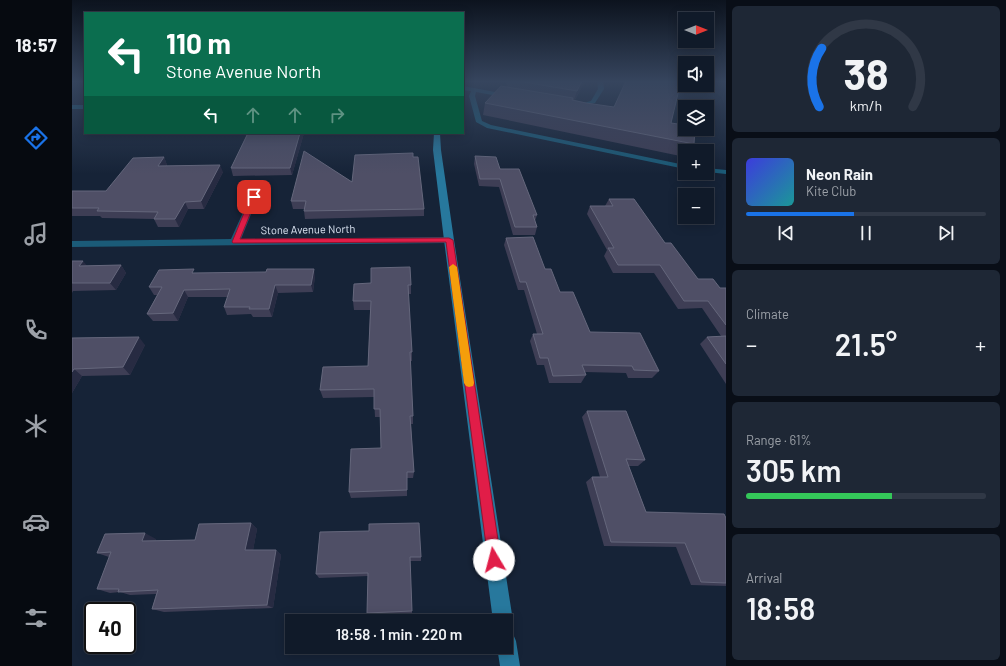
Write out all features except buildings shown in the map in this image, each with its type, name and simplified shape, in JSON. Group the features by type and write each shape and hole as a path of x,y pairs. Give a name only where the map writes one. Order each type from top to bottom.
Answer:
{"street":[{"path":"476,112 480,122 489,127 678,166"},
{"path":"437,134 437,150 449,240 502,614"},
{"path":"714,171 726,172"},
{"path":"235,242 254,197"},
{"name":"Stone Avenue North","path":"72,244 449,240"},
{"path":"508,654 510,666"}],"slow traffic":[{"path":"453,267 469,383"}],"route":[{"path":"254,197 235,242 449,240 494,560"}]}
